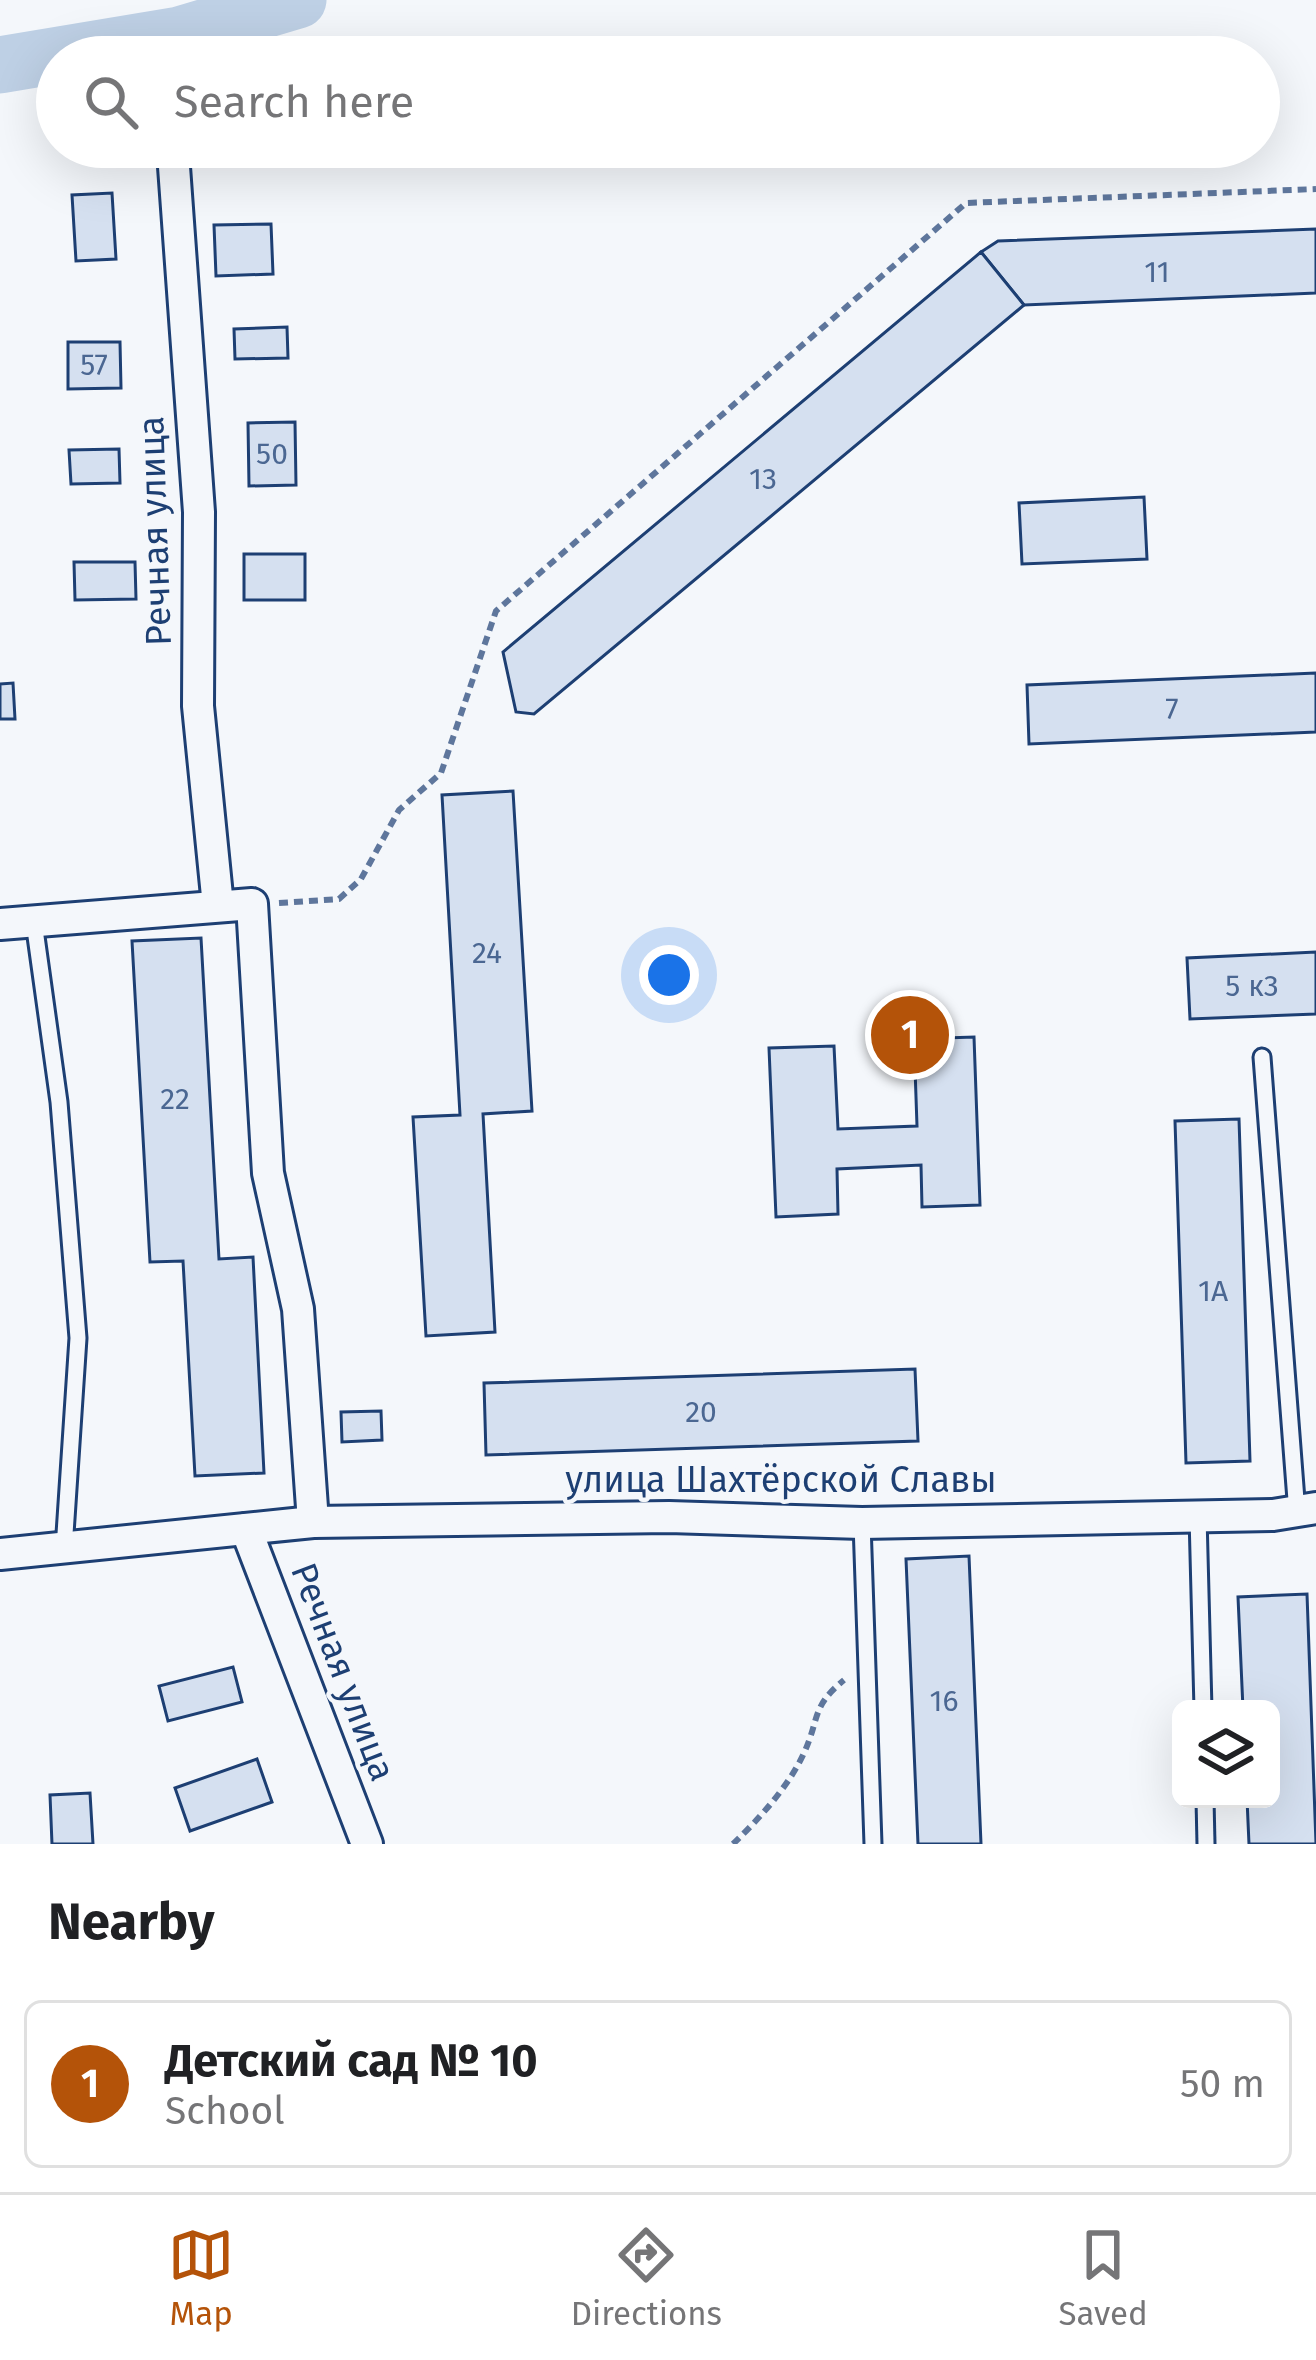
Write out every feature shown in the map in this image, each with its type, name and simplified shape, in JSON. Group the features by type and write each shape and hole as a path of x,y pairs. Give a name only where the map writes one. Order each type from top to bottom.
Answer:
{"street":[{"name":"Речная улица","path":"174,168 199,512 198,706 218,906"},
{"name":"Речная улица","path":"252,904 268,1173 298,1309 313,1522"},
{"path":"0,924 252,904"},
{"name":"улица Шахтёрской Славы","path":"0,1554 313,1522 669,1517 862,1523 1307,1511"},
{"name":"Речная улица","path":"246,1528 367,1844"}],"lane":[{"path":"34,922 58,1102 78,1338 64,1550"},
{"path":"1262,1057 1307,1511"},
{"path":"1198,1516 1203,1700"},
{"path":"862,1523 873,1844"},
{"path":"1205,1808 1206,1844"}],"path":[{"path":"252,904 339,899 361,879 399,810 441,772 496,611 966,202 1316,189"},
{"path":"734,1844 758,1821 804,1754 818,1701 865,1663"}],"building":[{"path":"112,193 116,259 76,261 72,195"},
{"path":"271,224 273,274 216,276 214,225"},
{"path":"1316,229 1316,293 1024,305 981,252 998,241"},
{"path":"981,252 1024,305 534,714 516,712 503,652"},
{"path":"287,327 288,358 235,359 234,329"},
{"path":"68,342 120,342 121,388 68,389"},
{"path":"295,422 296,485 249,486 248,423"},
{"path":"119,449 120,483 71,484 69,450"},
{"path":"1144,497 1147,559 1022,564 1019,503"},
{"path":"244,554 305,554 305,600 244,600"},
{"path":"74,562 135,562 136,599 75,600"},
{"path":"1316,673 1316,732 1029,744 1027,685"},
{"path":"13,683 15,719 0,719 0,684"},
{"path":"513,791 532,1111 483,1114 495,1332 426,1336 413,1117 460,1115 442,795"},
{"path":"201,938 219,1259 253,1257 264,1473 195,1476 183,1261 150,1262 132,941"},
{"path":"1316,952 1316,1014 1190,1019 1187,958"},
{"path":"974,1037 980,1205 922,1207 921,1165 837,1169 838,1214 776,1217 769,1048 834,1046 838,1129 917,1126 914,1039"},
{"path":"1239,1119 1250,1461 1186,1463 1175,1121"},
{"path":"915,1369 918,1441 486,1455 484,1383"},
{"path":"381,1411 382,1440 342,1442 341,1412"},
{"path":"969,1556 981,1844 918,1844 906,1559"},
{"path":"1307,1594 1316,1844 1249,1844 1247,1808 1280,1808 1280,1700 1243,1700 1238,1597"},
{"path":"233,1667 242,1702 168,1721 159,1686"},
{"path":"257,1759 272,1802 190,1831 175,1788"},
{"path":"90,1793 93,1844 52,1844 50,1795"}],"waterway":[{"path":"173,36 298,0"},
{"path":"0,65 36,59"}],"place":[{"name":"Детский сад № 10","path":"910,1035"}]}
